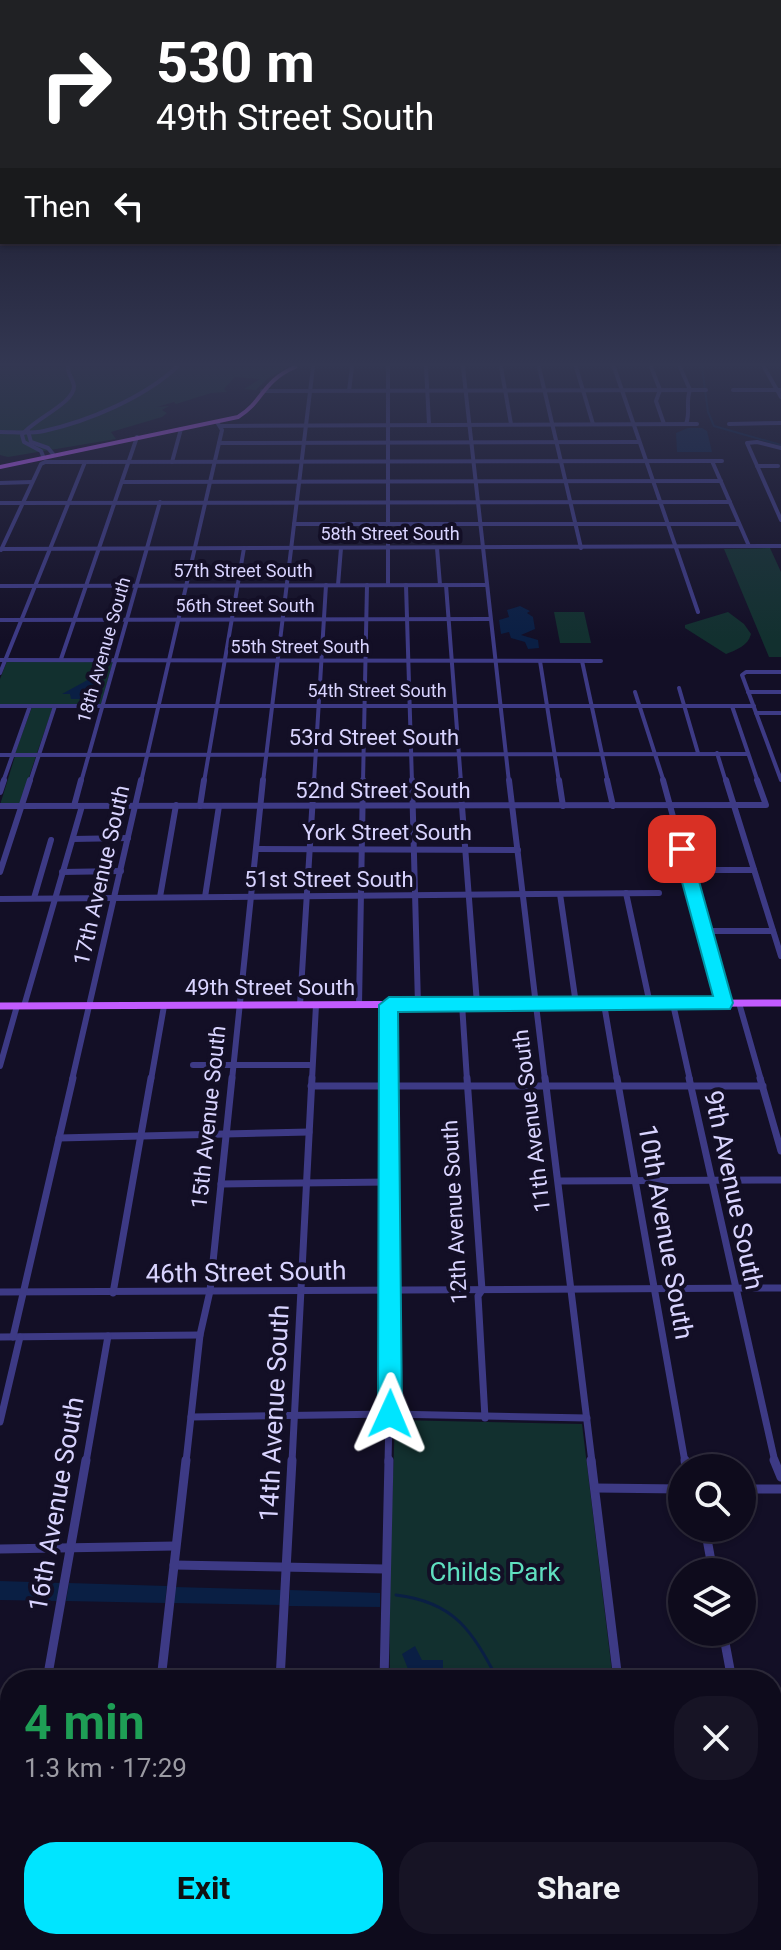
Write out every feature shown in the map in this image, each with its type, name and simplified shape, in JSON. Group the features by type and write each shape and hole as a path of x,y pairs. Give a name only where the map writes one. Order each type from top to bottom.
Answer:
{"main road":[{"path":"0,467 44,459"},
{"name":"49th Street South","path":"0,1006 781,1003"}],"street":[{"path":"61,659 130,458"},
{"path":"172,462 173,458"},
{"name":"17th Avenue South","path":"0,1422 24,1292 215,458"},
{"name":"15th Avenue South","path":"162,1670 200,1335 210,1291 260,805 301,458"},
{"name":"11th Avenue South","path":"475,458 500,705 617,1670"},
{"path":"560,458 581,548"},
{"path":"645,458 698,612"},
{"path":"753,458 781,520"},
{"path":"0,550 44,459 85,462 722,461"},
{"path":"388,461 388,585"},
{"path":"712,461 749,546"},
{"path":"0,673 85,462"},
{"path":"757,466 778,466"},
{"path":"122,482 721,481"},
{"path":"0,483 32,482"},
{"path":"772,501 781,501"},
{"name":"18th Avenue South","path":"0,1066 73,839 89,755 160,502"},
{"path":"0,503 730,502"},
{"path":"294,524 739,524"},
{"name":"58th Street South","path":"0,550 781,546"},
{"path":"200,806 244,548"},
{"path":"338,585 341,548"},
{"path":"437,548 452,661 477,1004"},
{"path":"300,1005 326,585"},
{"path":"359,1005 367,585"},
{"path":"406,585 418,1005"},
{"name":"57th Street South","path":"0,586 487,585"},
{"name":"56th Street South","path":"0,620 490,619"},
{"name":"55th Street South","path":"2,662 61,659 601,661"},
{"path":"540,661 563,806"},
{"path":"582,661 613,806"},
{"path":"781,672 743,673 781,780"},
{"path":"679,688 698,753"},
{"path":"635,692 671,806 724,1003"},
{"path":"748,692 781,692"},
{"name":"54th Street South","path":"0,706 754,706"},
{"path":"0,792 30,706"},
{"path":"0,872 55,706"},
{"path":"732,706 748,754"},
{"path":"756,713 781,713"},
{"path":"717,753 781,956"},
{"name":"53rd Street South","path":"0,755 748,754"},
{"name":"52nd Street South","path":"0,806 766,805 748,754"},
{"path":"160,897 176,805"},
{"path":"205,897 219,806"},
{"path":"73,839 128,838"},
{"path":"34,898 51,840"},
{"name":"York Street South","path":"256,849 518,850"},
{"path":"654,870 754,870"},
{"path":"62,872 121,871"},
{"path":"626,893 650,1004"},
{"name":"51st Street South","path":"0,899 659,893"},
{"path":"560,894 576,1004"},
{"path":"703,931 773,931"},
{"path":"739,1003 781,1151"},
{"name":"12th Avenue South","path":"462,1004 482,1290 478,1296 485,1418"},
{"name":"10th Avenue South","path":"604,1004 683,1454"},
{"name":"9th Avenue South","path":"673,1004 773,1457 781,1477"},
{"name":"14th Avenue South","path":"281,1670 316,1005"},
{"path":"384,1670 392,1290 389,1005"},
{"path":"113,1293 164,1006"},
{"path":"193,1065 312,1065"},
{"path":"311,1086 763,1086"},
{"path":"59,1138 309,1132"},
{"path":"559,1181 781,1180"},
{"path":"221,1184 390,1182"},
{"name":"46th Street South","path":"0,1292 781,1288"},
{"path":"0,1337 200,1335"},
{"name":"16th Avenue South","path":"49,1670 108,1336"},
{"path":"191,1417 390,1414 587,1418"},
{"path":"596,1488 668,1489"},
{"path":"756,1489 781,1489"},
{"path":"0,1549 175,1546"},
{"path":"174,1565 385,1569"},
{"path":"726,1646 730,1670"}],"green space":[{"path":"770,548 781,572 781,657 769,657 724,549"},
{"path":"554,612 584,612 591,643 560,643"},
{"path":"728,612 751,634 744,645 726,654 685,628 685,625"},
{"path":"7,661 113,662 101,705 0,705 0,679"},
{"path":"32,707 53,707 37,753 15,753"},
{"path":"15,756 36,756 20,805 0,805"},
{"name":"Childs Park","path":"395,1420 582,1424 612,1670 390,1670 389,1589"}],"water":[{"path":"520,606 530,611 527,613 533,617 535,629 521,635 538,640 539,648 528,649 525,642 511,638 509,632 501,634 499,620 509,617 507,610"},
{"path":"95,667 104,668 94,699 71,699 70,694 62,694 93,677"},
{"path":"0,1581 61,1583 57,1601 0,1600"},
{"path":"69,1583 167,1586 165,1603 66,1601"},
{"path":"175,1587 282,1590 281,1605 173,1603"},
{"path":"290,1590 380,1593 380,1607 289,1606"},
{"path":"415,1646 422,1660 443,1660 443,1670 408,1670 402,1654"}],"waterway":[{"path":"396,1595 433,1604 447,1612 470,1633 492,1670"}],"route":[{"path":"390,1414 389,1005 724,1003 682,849"}]}
